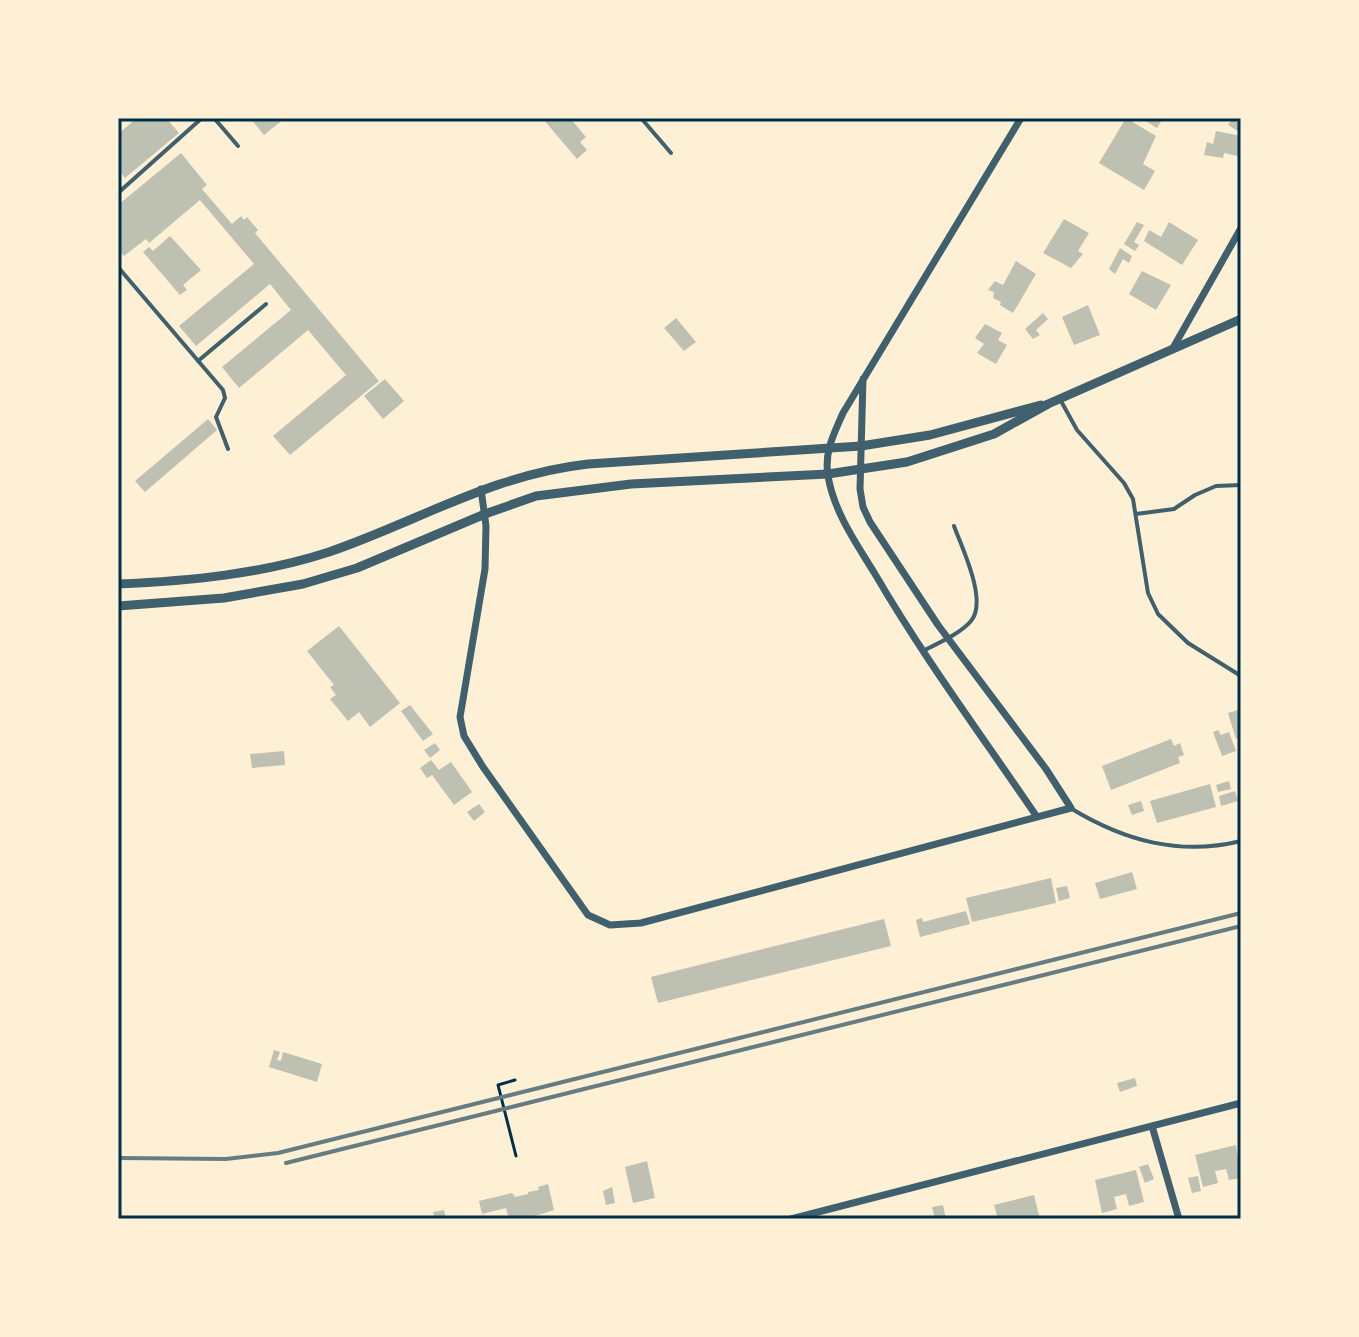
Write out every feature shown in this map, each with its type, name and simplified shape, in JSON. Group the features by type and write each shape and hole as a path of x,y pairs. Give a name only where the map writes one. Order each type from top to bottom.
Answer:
{"street":[{"path":"1021,118 843,413 827,449 828,474 836,506 846,525 923,651 1037,817"},
{"path":"1172,349 1241,228"},
{"path":"118,606 224,598 303,584 357,568 536,496 575,489 828,474 907,462 965,445 1018,423 1048,404 1241,319"},
{"path":"481,489 485,514 485,569 462,706 461,729 466,742 492,780 574,898 593,919 610,925 641,923 1071,808 870,522 863,507 860,471 863,379"},
{"path":"118,584 165,582 301,561 481,489 546,470 576,465 861,446 930,435 1048,404"},
{"path":"791,1219 1241,1103"},
{"path":"1152,1126 1179,1219"}],"lane":[{"path":"118,193 202,118"},
{"path":"214,118 238,146"},
{"path":"641,118 671,153"},
{"path":"118,267 226,394 216,417 228,449"},
{"path":"198,361 266,304"},
{"path":"1060,399 1077,430 1128,489 1136,514 1148,593 1158,614 1188,643 1241,676"},
{"path":"1136,514 1174,509 1216,486 1241,485"},
{"path":"923,651 971,622 976,609 975,585 954,526"},
{"path":"1071,808 1099,825 1146,842 1191,848 1241,841"}],"path":[{"path":"515,1080 498,1085 516,1156"}],"building":[{"path":"137,118 166,118 179,133 125,178 118,169 118,134"},
{"path":"250,118 285,118 264,135"},
{"path":"545,118 560,118 563,122 570,118 586,137 580,142 587,150 577,159"},
{"path":"1126,118 1156,136 1143,164 1155,171 1144,190 1099,163"},
{"path":"1141,118 1163,118 1157,128"},
{"path":"1232,119 1241,124 1241,133 1228,125"},
{"path":"1216,131 1241,136 1241,157 1224,153 1223,158 1204,155 1207,142 1213,144"},
{"path":"181,153 207,185 202,189 232,224 241,216 244,220 247,217 258,230 255,233 379,381 290,455 273,436 346,375 308,330 239,388 222,367 291,310 270,284 196,346 179,326 254,264 200,200 149,243 146,239 124,256 118,249 118,205"},
{"path":"1064,219 1089,233 1078,251 1083,254 1071,268 1043,253"},
{"path":"1137,222 1144,225 1134,242 1139,245 1135,251 1124,244"},
{"path":"1169,222 1198,240 1182,265 1144,241 1149,230 1161,237"},
{"path":"170,236 201,270 183,285 187,290 180,295 143,252 149,247 153,251"},
{"path":"1120,248 1132,256 1129,263 1123,259 1115,274 1109,269"},
{"path":"1016,261 1036,274 1013,313 1000,305 1001,302 993,298 994,292 988,290 995,281 1003,285"},
{"path":"1142,271 1171,285 1156,310 1129,294"},
{"path":"1088,305 1100,335 1074,345 1062,317"},
{"path":"1043,313 1048,319 1036,330 1040,335 1033,339 1025,329"},
{"path":"676,318 696,342 684,351 664,328"},
{"path":"985,324 1002,333 998,340 1007,345 996,364 977,353 984,344 975,338"},
{"path":"385,379 404,401 383,419 364,396"},
{"path":"208,419 217,430 145,492 135,481"},
{"path":"339,626 400,703 370,727 359,712 348,721 330,699 336,695 330,687 334,685 307,651"},
{"path":"410,705 433,734 423,741 401,711"},
{"path":"1238,710 1241,737 1236,739 1228,713"},
{"path":"1218,730 1221,735 1229,732 1236,751 1222,756 1213,732"},
{"path":"1171,739 1174,746 1180,743 1184,755 1178,757 1180,763 1111,790 1102,766"},
{"path":"435,743 440,750 430,758 424,750"},
{"path":"284,751 285,765 252,768 250,754"},
{"path":"431,760 439,770 451,762 472,792 454,805 432,775 427,778 420,768"},
{"path":"1229,781 1231,789 1218,792 1216,785"},
{"path":"1210,784 1216,807 1157,823 1150,801"},
{"path":"1235,791 1238,801 1221,806 1219,796"},
{"path":"1141,801 1144,811 1132,815 1128,805"},
{"path":"479,804 485,812 474,821 467,812"},
{"path":"1132,872 1137,889 1100,899 1095,883"},
{"path":"1051,878 1056,903 972,922 966,898"},
{"path":"1067,886 1070,898 1059,901 1056,888"},
{"path":"966,911 970,924 920,937 916,920 922,918 923,922"},
{"path":"884,919 891,946 658,1003 651,977"},
{"path":"274,1050 280,1052 277,1060 281,1061 283,1052 322,1064 317,1082 269,1067"},
{"path":"1135,1078 1137,1086 1120,1092 1117,1083"},
{"path":"1236,1145 1241,1178 1229,1180 1226,1169 1215,1171 1218,1183 1203,1187 1195,1155"},
{"path":"647,1161 655,1198 633,1203 625,1167"},
{"path":"1148,1164 1154,1179 1145,1183 1139,1167"},
{"path":"1136,1170 1144,1202 1129,1206 1126,1194 1114,1197 1117,1209 1102,1213 1095,1180"},
{"path":"1198,1176 1201,1191 1192,1193 1188,1178"},
{"path":"548,1184 554,1210 525,1219 509,1219 506,1208 482,1214 479,1201 512,1193 515,1197 528,1194"},
{"path":"612,1187 615,1203 606,1205 603,1191"},
{"path":"1034,1195 1040,1219 998,1219 994,1205"},
{"path":"943,1205 946,1219 935,1219 932,1207"},
{"path":"444,1210 446,1219 425,1219 434,1216 433,1212"}],"railway":[{"path":"118,1158 226,1159 278,1153 1241,913"},
{"path":"286,1163 1241,926"}]}
